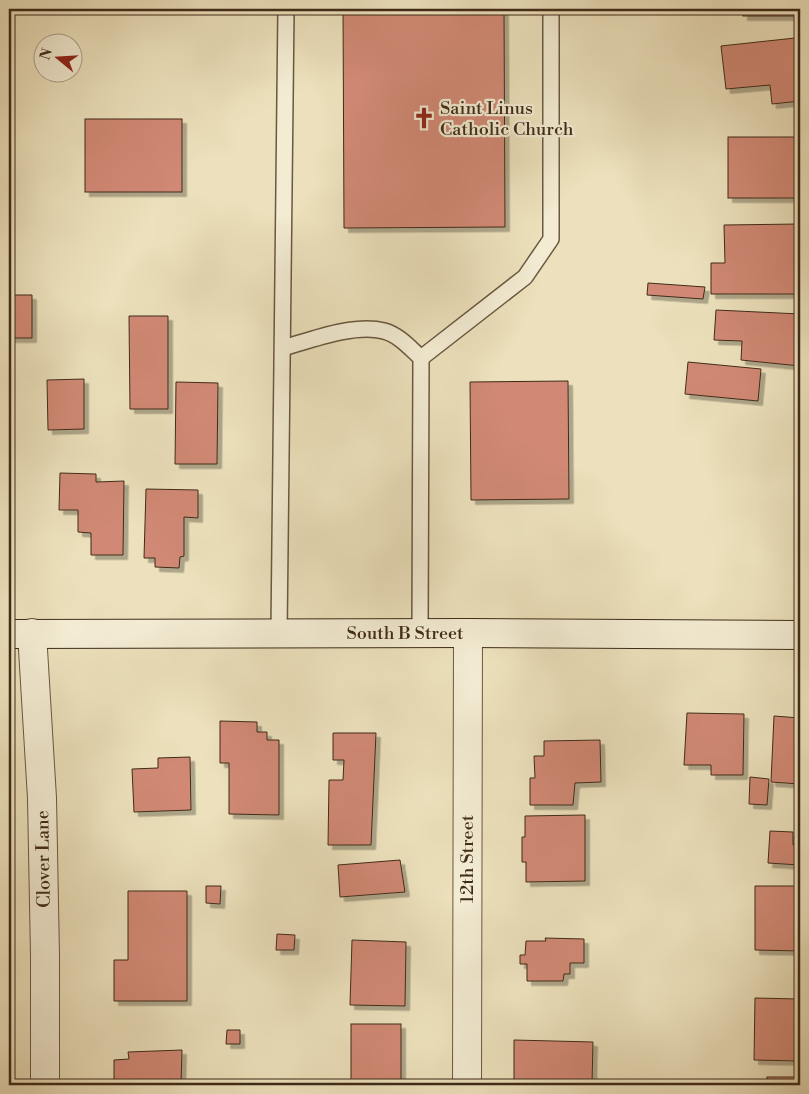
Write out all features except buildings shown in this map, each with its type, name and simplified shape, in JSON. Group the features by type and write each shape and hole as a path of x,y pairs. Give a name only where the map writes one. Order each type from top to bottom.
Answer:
{"street":[{"name":"South B Street","path":"20,633 800,635"},
{"name":"Clover Lane","path":"20,633 42,798 45,1085"},
{"name":"12th Street","path":"466,1085 468,633"}],"lane":[{"path":"280,633 286,9"},
{"path":"421,358 525,277 551,238 551,9"},
{"path":"282,348 341,332 370,329 386,331 401,340 421,358 420,633"}],"place":[{"name":"Saint Linus Catholic Church","path":"424,118"}]}
